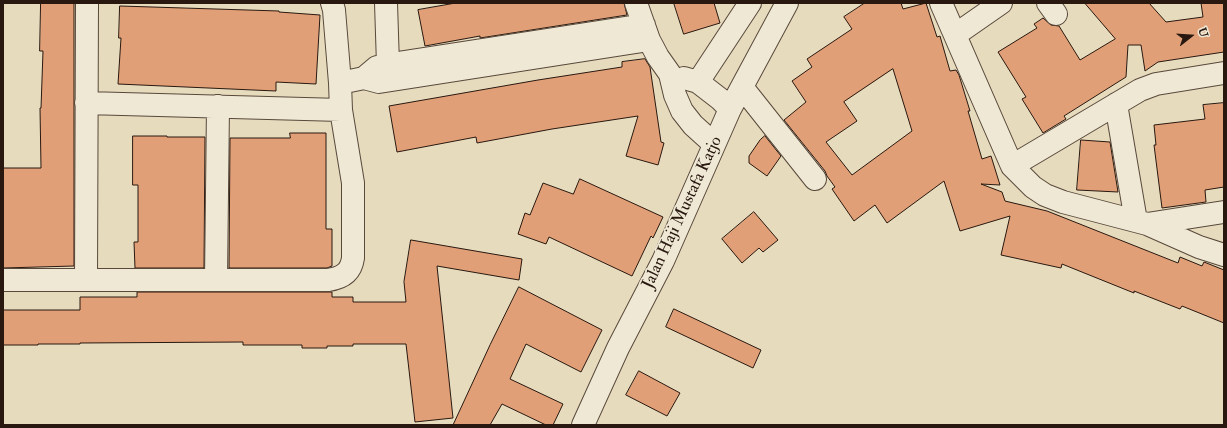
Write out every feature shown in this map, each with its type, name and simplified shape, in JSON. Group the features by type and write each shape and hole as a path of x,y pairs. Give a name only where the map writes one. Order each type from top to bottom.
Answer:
{"street":[{"path":"86,280 87,3"},
{"path":"3,280 328,280 339,278 348,271 352,265 353,258 352,183 341,110 334,10 332,3"},
{"path":"386,3 389,72"},
{"path":"636,3 646,33 658,58 670,74 675,95 682,111 714,144"},
{"path":"698,82 750,3"},
{"name":"Jalan Haji Mustafa Katjo","path":"583,425 618,348 663,262 730,109 787,3"},
{"path":"942,3 1012,166 1033,187 1045,195 1063,202 1142,223 1224,256"},
{"path":"955,35 1001,3"},
{"path":"340,83 364,78 379,82 389,72 646,33"},
{"path":"1012,166 1140,90 1156,84 1224,73"},
{"path":"670,74 698,82 730,109"},
{"path":"742,87 815,179"},
{"path":"86,103 341,110"},
{"path":"1116,104 1142,223"},
{"path":"216,280 218,106"},
{"path":"1142,223 1224,212"}],"building":[{"path":"41,3 74,3 74,266 3,268 3,168 41,168 40,108 43,51 40,51"},
{"path":"456,3 624,3 627,15 480,38 480,36 425,46 418,10"},
{"path":"674,3 714,3 720,23 684,34"},
{"path":"865,3 901,3 903,9 926,3 937,37 940,36 950,71 956,70 959,75 982,159 991,156 1000,185 981,184 1002,192 1005,201 1047,211 1178,263 1180,257 1202,266 1204,262 1224,270 1224,323 1182,306 1180,309 1134,291 1134,293 1062,264 1061,268 1001,255 1010,216 960,231 944,181 887,223 875,205 854,221 832,189 835,187 825,171 784,120 806,102 792,81 812,67 807,59 852,29 844,17","holes":["893,69 912,131 852,175 826,142 857,121 844,102"]},
{"path":"1085,3 1149,3 1166,22 1203,17 1201,3 1224,3 1224,52 1158,62 1145,71 1141,45 1128,45 1126,77 1064,116 1066,119 1043,133 1022,99 1026,97 998,52 1037,28 1034,24 1043,18 1051,25 1059,26 1080,60 1115,39"},
{"path":"120,6 279,11 320,15 316,84 276,82 276,91 118,84 121,38 119,38"},
{"path":"645,59 650,67 661,142 664,143 658,165 626,156 638,116 552,129 477,143 476,137 397,152 389,106 622,67 622,62"},
{"path":"1224,103 1224,187 1205,190 1206,202 1162,208 1154,145 1156,145 1154,125 1205,119 1203,105"},
{"path":"290,133 326,133 326,229 332,229 332,266 327,268 229,268 230,138 290,138"},
{"path":"133,136 205,137 204,268 135,268 134,242 138,242 138,185 133,185"},
{"path":"765,136 781,156 767,176 749,163 749,156 760,140"},
{"path":"1081,140 1110,142 1118,192 1077,190"},
{"path":"580,179 663,217 653,238 651,236 632,276 549,237 546,244 518,234 525,213 530,215 543,183 573,194"},
{"path":"754,212 778,240 763,252 759,248 742,263 722,239"},
{"path":"411,240 522,259 519,280 437,266 453,418 415,422 406,344 353,344 353,346 327,346 327,348 302,348 302,345 243,345 243,342 3,345 3,310 80,310 80,297 137,297 137,292 332,292 332,297 353,297 353,302 406,302 404,282"},
{"path":"519,287 602,330 581,372 526,344 510,379 563,404 553,425 546,425 502,404 490,425 453,425 490,345"},
{"path":"674,309 761,350 753,368 666,327"},
{"path":"639,371 680,393 667,416 626,395"}]}
